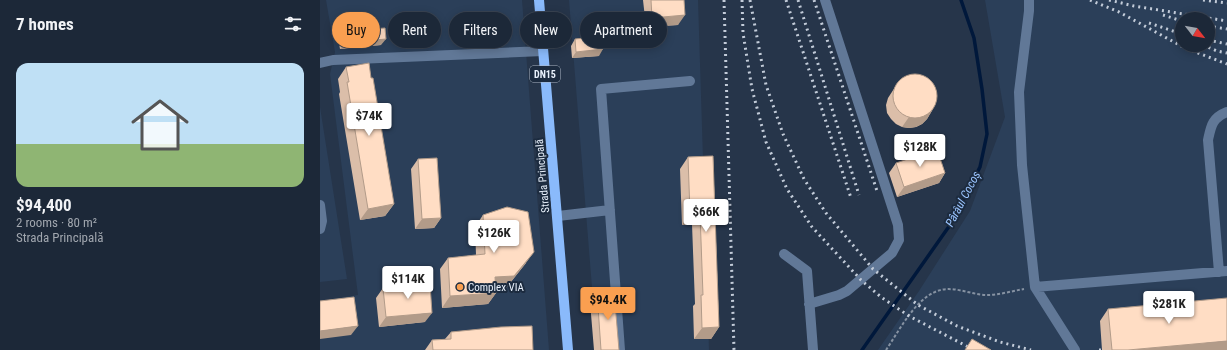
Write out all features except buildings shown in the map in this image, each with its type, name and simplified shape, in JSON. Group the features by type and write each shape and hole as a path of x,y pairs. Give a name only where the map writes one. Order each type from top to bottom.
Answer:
{"main road":[{"name":"Strada Principală","path":"539,0 568,350"}],"lane":[{"path":"810,304 847,291 892,253 899,240 898,225 825,0"},
{"path":"1029,0 1019,92 1022,164 1035,287 1076,350"},
{"path":"320,63 333,60 543,52"},
{"path":"620,350 601,89 690,81"},
{"path":"1035,287 1223,271 1208,140 1211,126 1219,115 1227,112"},
{"path":"320,204 322,221 320,229"},
{"path":"558,216 610,210"},
{"path":"784,254 807,271 813,350"}],"path":[{"path":"886,350 918,305 936,291 951,289 988,295 1035,287"}],"shaded area":[{"path":"326,0 522,0 523,12 520,12 520,48 526,48 549,350 320,350 320,301 358,295 330,74 335,52 334,48 380,48 380,12 332,12 332,35"},
{"path":"569,0 698,0 709,350 597,350 572,38 572,12 570,12"},
{"path":"985,0 1227,0 1227,350 878,350 919,291 970,211 1005,117"},
{"path":"320,107 347,279 320,282"}],"waterway":[{"name":"Pârâul Cocoș","path":"862,350 950,225 980,167 987,134 982,89 974,38 961,0"}],"railway":[{"path":"724,0 734,350"},
{"path":"742,0 743,33 752,89 766,142 787,189 812,227 861,280 881,297 909,316 974,350"},
{"path":"750,0 766,85 783,134 804,179 826,213 873,269 918,305 957,326 1000,342 1031,350"},
{"path":"786,0 851,198"},
{"path":"798,0 859,195"},
{"path":"814,0 877,191"},
{"path":"1090,0 1119,12 1185,48 1227,64"},
{"path":"1109,0 1134,6 1227,21"},
{"path":"1203,0 1227,3"},
{"path":"1163,15 1175,19"},
{"path":"1149,23 1175,32"},
{"path":"1215,27 1227,29"},
{"path":"1215,41 1227,44"},
{"path":"1215,50 1227,53"}],"place":[{"name":"Complex VIA","path":"460,287"}]}
